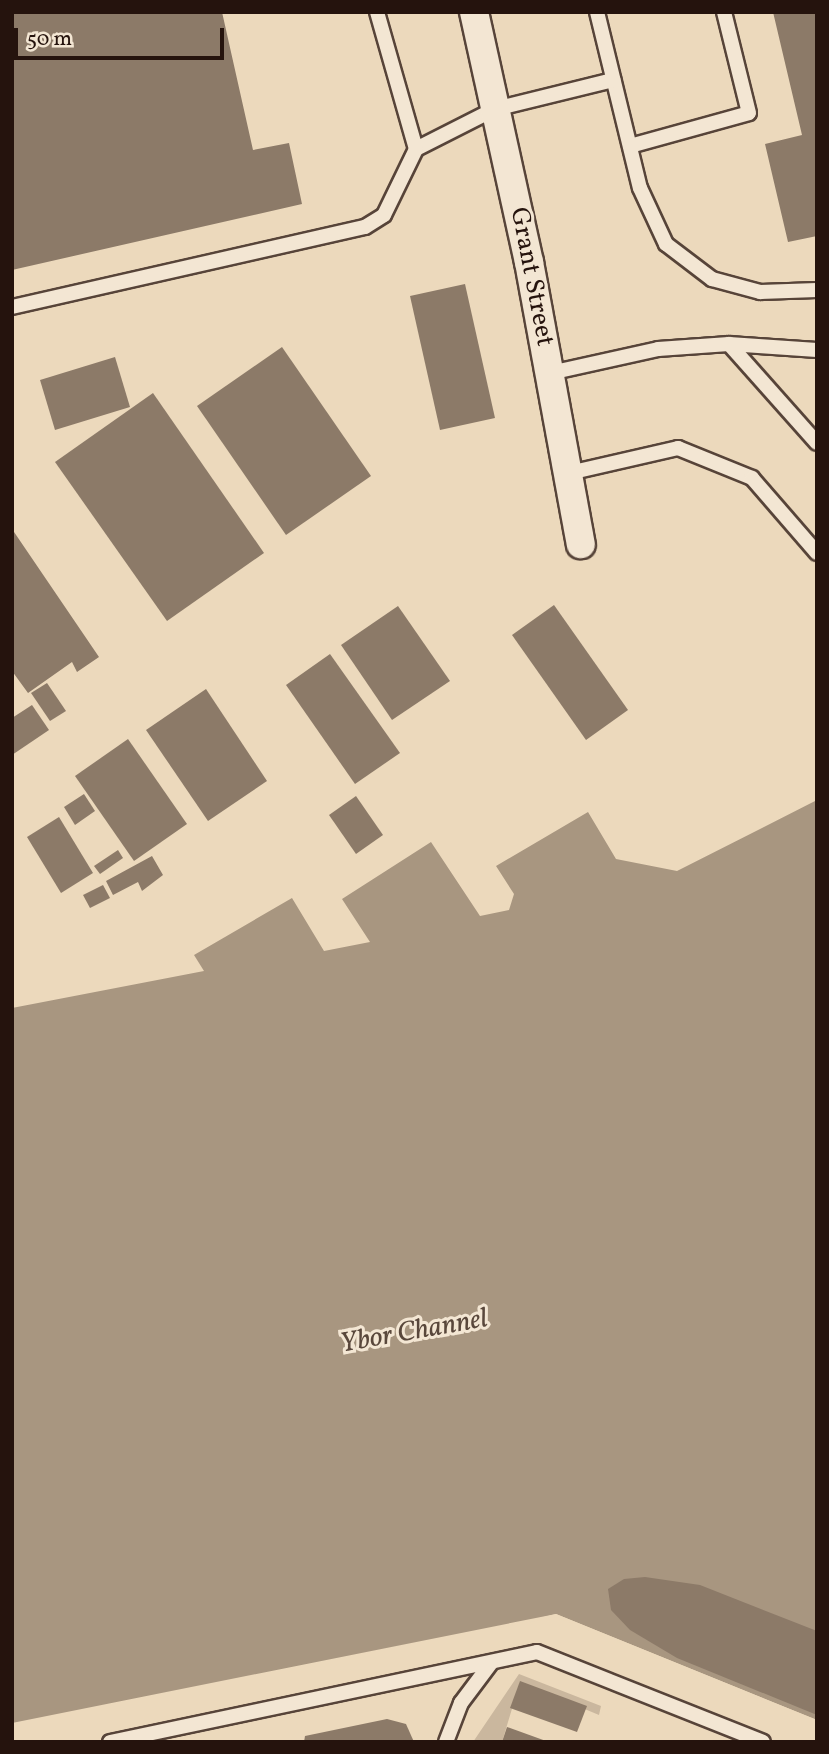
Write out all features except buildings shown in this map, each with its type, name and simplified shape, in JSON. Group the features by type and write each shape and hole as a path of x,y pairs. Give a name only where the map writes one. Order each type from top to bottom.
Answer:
{"street":[{"name":"Grant Street","path":"474,12 550,373 581,544"}],"lane":[{"path":"377,12 416,149"},
{"path":"597,12 640,188 675,251 712,279 760,292 817,290"},
{"path":"630,146 749,113 724,12"},
{"path":"12,307 365,228 384,215 416,149 495,108 613,79"},
{"path":"550,373 658,349 729,344 817,350"},
{"path":"729,344 817,443"},
{"path":"569,473 678,448 752,478 817,553"},
{"path":"110,1742 537,1652 763,1742"},
{"path":"446,1742 461,1703 491,1663"}],"shaded area":[{"path":"519,1674 601,1706 599,1715 520,1682 502,1742 473,1742"}],"water":[{"name":"Ybor Channel","path":"817,800 817,1720 556,1614 12,1723 12,1008 204,971 194,955 292,898 324,951 370,942 342,899 431,842 480,916 509,910 514,894 496,866 588,812 616,859 677,871"}],"pier":[{"path":"556,1614 817,1720 817,1723 556,1617 490,1630"}]}
